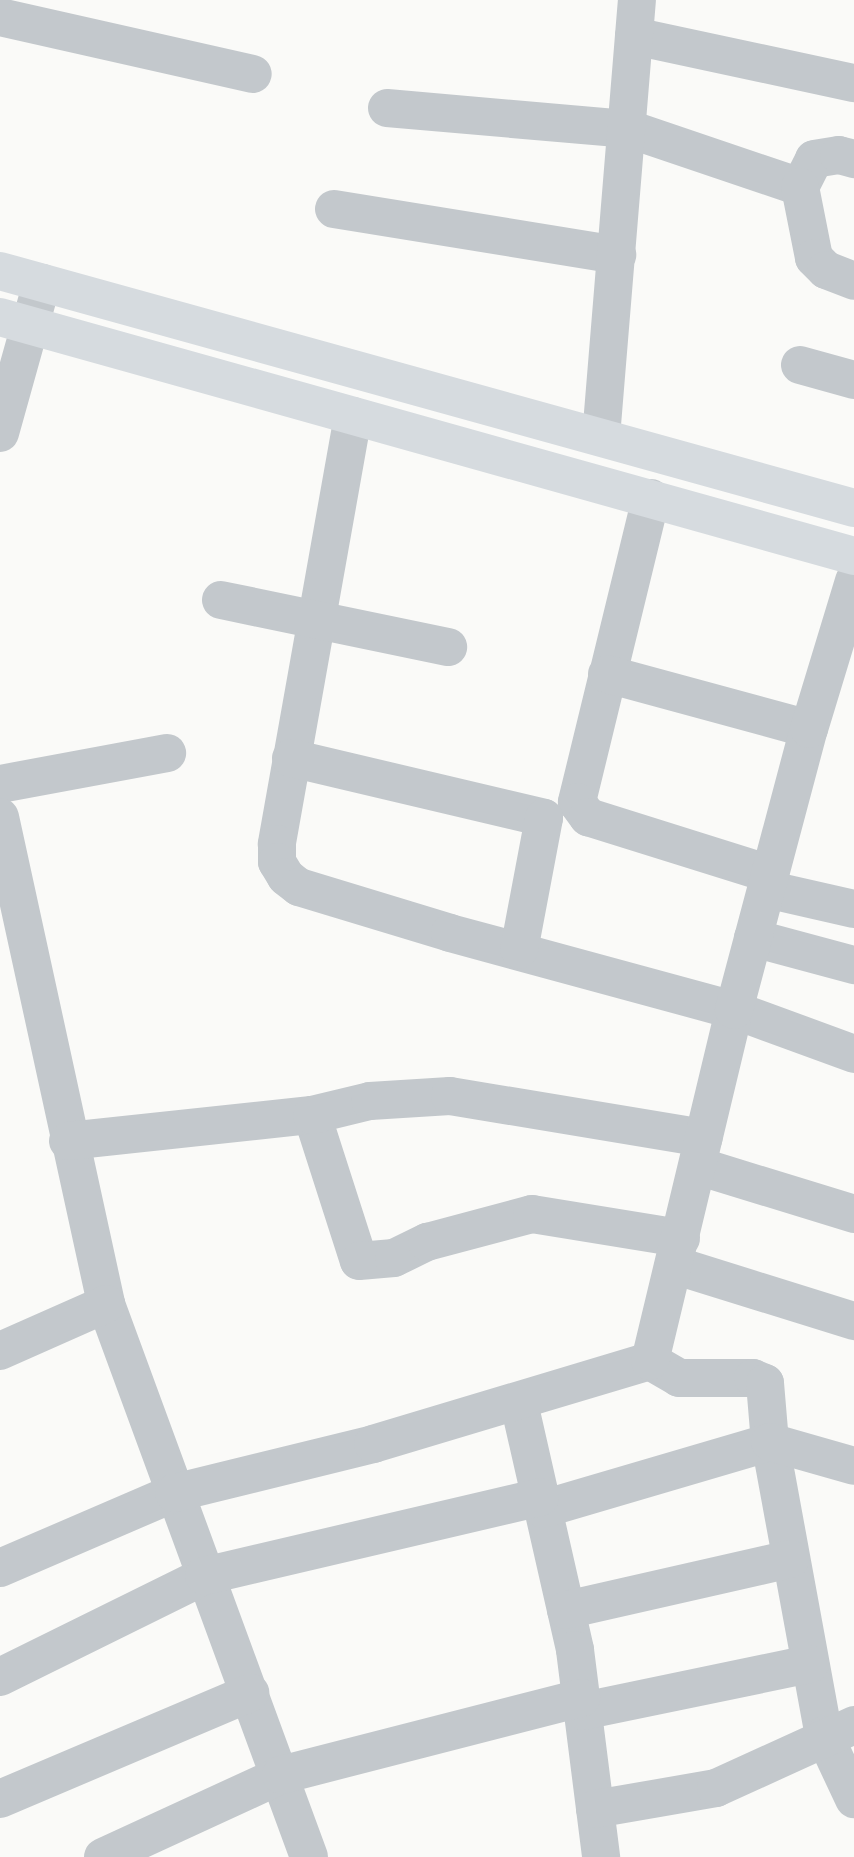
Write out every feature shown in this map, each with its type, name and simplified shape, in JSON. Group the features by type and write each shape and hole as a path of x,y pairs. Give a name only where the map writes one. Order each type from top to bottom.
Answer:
{"main road":[{"path":"0,271 854,508"},
{"path":"15,321 854,556"}],"street":[{"path":"0,17 253,74"},
{"path":"601,437 629,130 636,18 854,83"},
{"path":"387,108 629,130 800,187"},
{"path":"854,159 839,155 814,159 800,187 814,258 826,270 854,281"},
{"path":"334,208 617,255"},
{"path":"0,433 15,321 42,283"},
{"path":"800,365 854,380"},
{"path":"354,416 314,621 277,844 277,862 285,877 299,887 734,1010 854,1054"},
{"path":"651,498 578,792 580,810 588,817 768,882 854,909"},
{"path":"650,1361 734,1010 809,729 854,581"},
{"path":"222,600 447,647"},
{"path":"607,674 809,729"},
{"path":"0,784 167,753"},
{"path":"291,758 544,818 519,950"},
{"path":"0,817 16,974 68,1141 106,1304 309,1857"},
{"path":"753,938 854,965"},
{"path":"68,1141 312,1115 370,1101 450,1096 701,1152 854,1214"},
{"path":"312,1115 359,1261 394,1258 427,1242 532,1214 677,1251 854,1321"},
{"path":"0,1351 106,1304"},
{"path":"0,1568 174,1493 519,1403 650,1361 679,1378 760,1379 768,1390 769,1442 810,1664 839,1730 854,1799"},
{"path":"519,1403 566,1610 582,1704 601,1857"},
{"path":"0,1677 204,1576 542,1503 769,1442 854,1466"},
{"path":"566,1610 790,1559"},
{"path":"103,1857 281,1775 582,1704 810,1664"},
{"path":"0,1799 250,1693"},
{"path":"595,1809 716,1788 763,1769 839,1730"}]}
